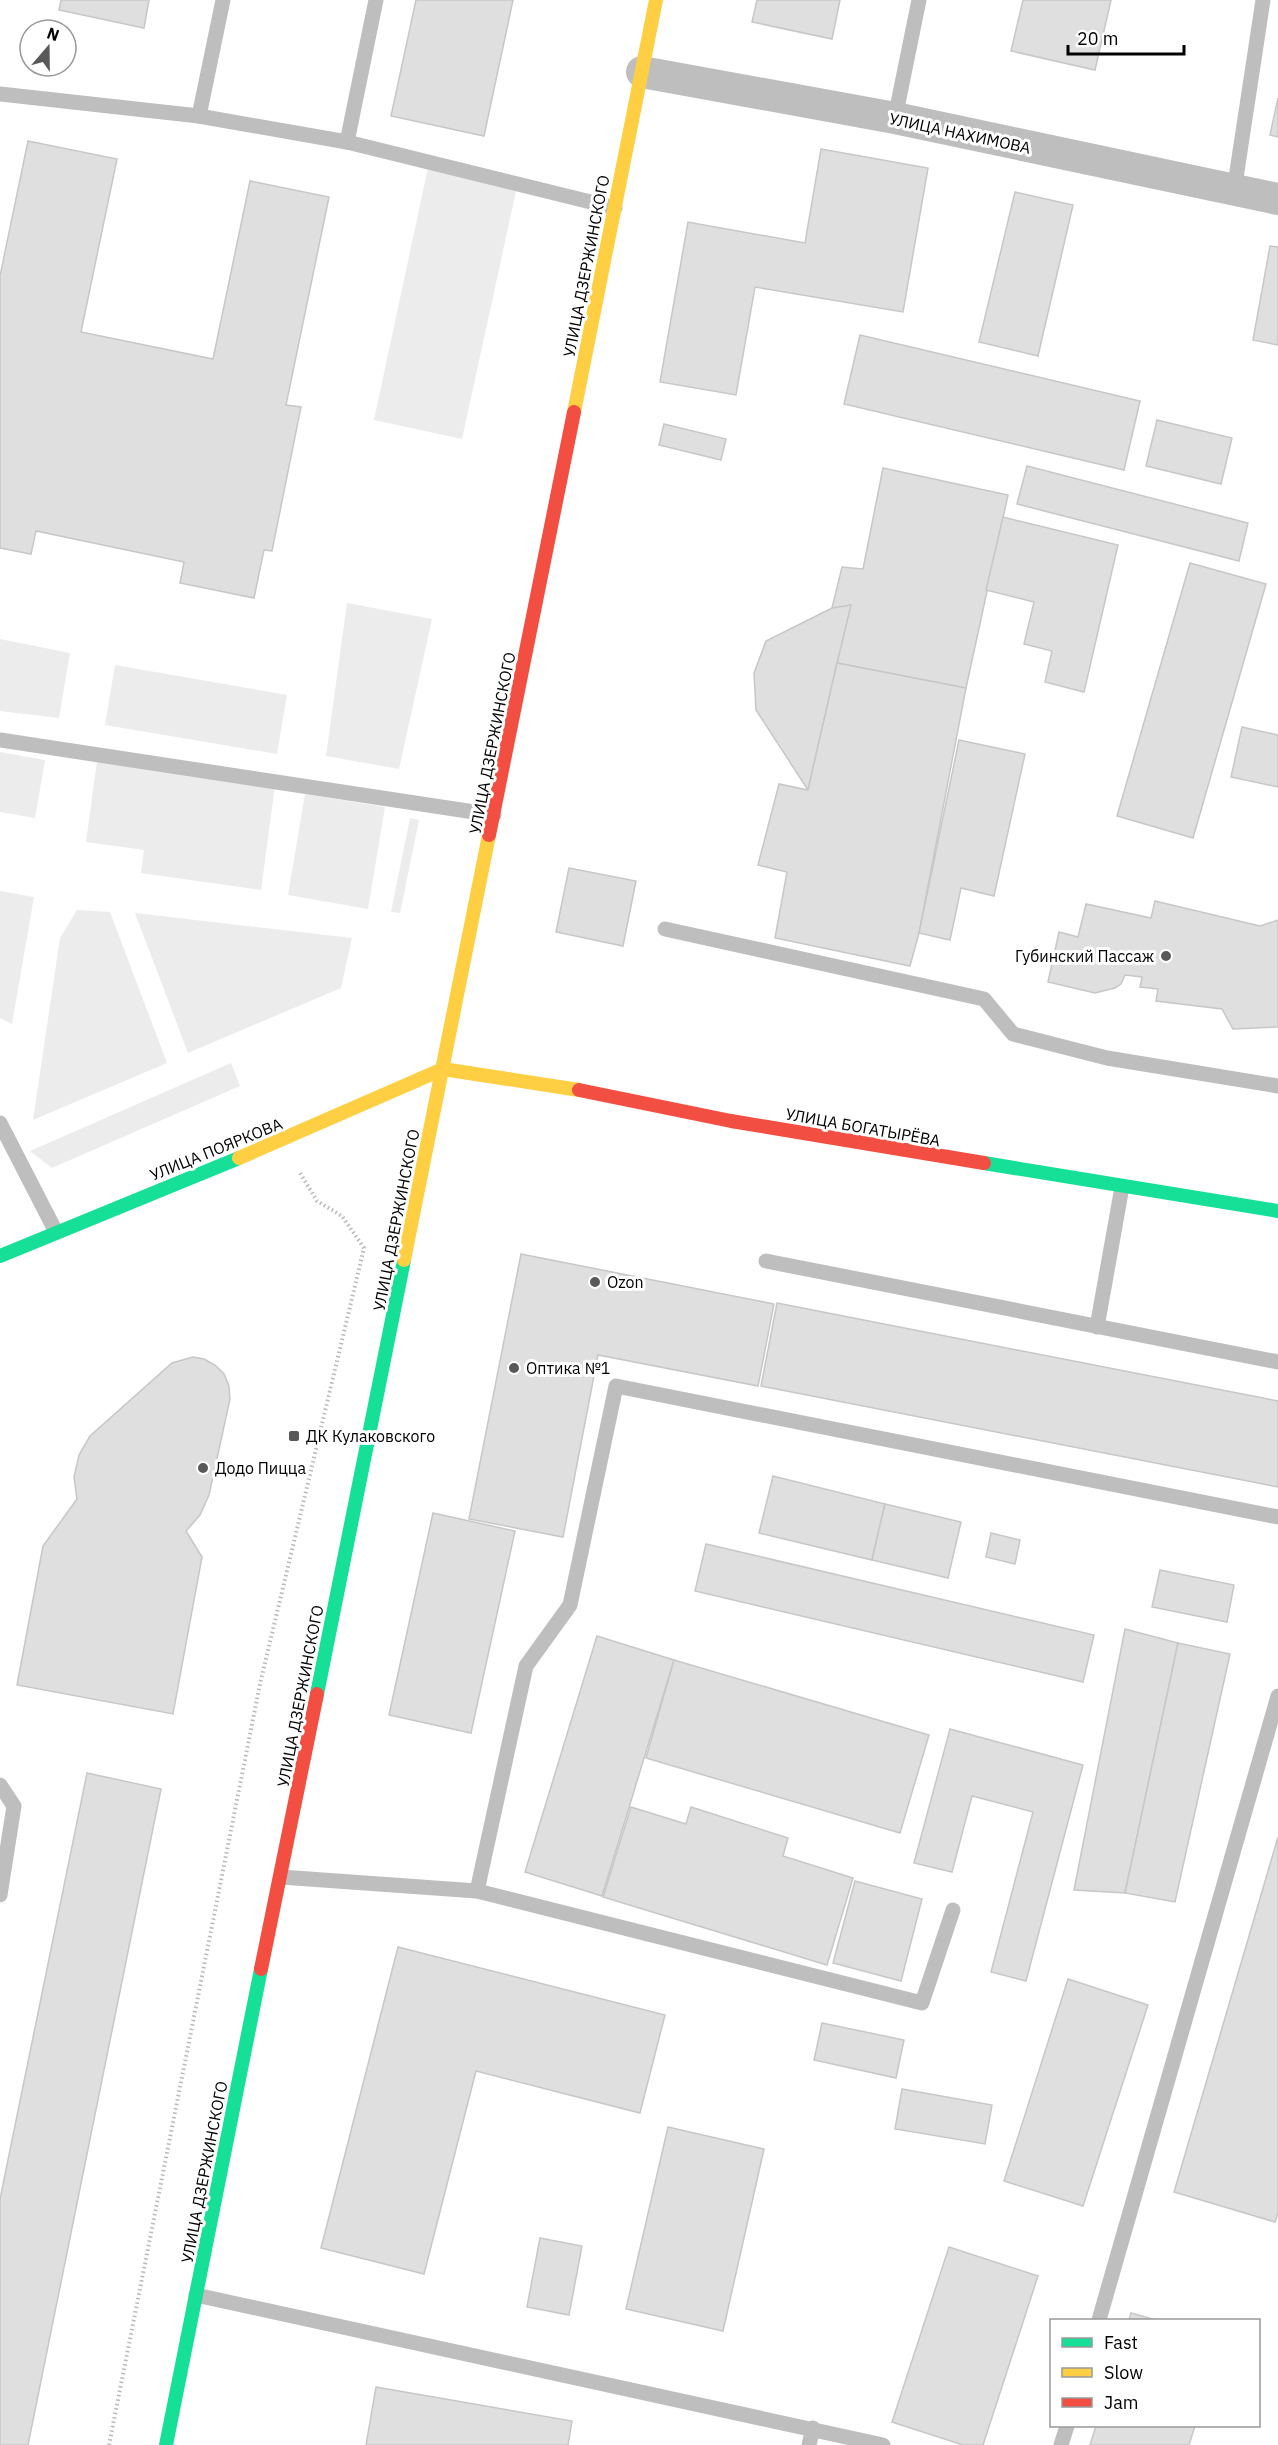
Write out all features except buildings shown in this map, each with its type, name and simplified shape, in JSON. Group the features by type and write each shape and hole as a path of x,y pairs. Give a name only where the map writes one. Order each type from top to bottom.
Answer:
{"main road":[{"name":"УЛИЦА ДЗЕРЖИНСКОГО","path":"166,2445 656,0"},
{"name":"УЛИЦА БОГАТЫРЁВА","path":"443,1070 552,1084 731,1121 1278,1211"},
{"name":"УЛИЦА ПОЯРКОВА","path":"0,1256 286,1139 443,1070"}],"street":[{"name":"УЛИЦА НАХИМОВА","path":"642,72 895,118 1278,200"}],"lane":[{"path":"199,116 223,0"},
{"path":"347,142 376,0"},
{"path":"895,118 919,0"},
{"path":"1234,192 1263,0"},
{"path":"0,94 199,116 347,142 615,208"},
{"path":"0,740 494,815"},
{"path":"665,929 984,999 1013,1034 1023,1037 1107,1058 1278,1086"},
{"path":"0,1123 56,1232"},
{"path":"1097,1328 1122,1187"},
{"path":"766,1261 1278,1362"},
{"path":"477,1891 526,1666 570,1605 616,1386 1278,1517"},
{"path":"1099,2319 1278,1696"},
{"path":"0,1785 14,1806 0,1895"},
{"path":"281,1876 477,1891 922,2003 953,1910"},
{"path":"196,2295 883,2445"},
{"path":"1061,2445 1067,2427"},
{"path":"809,2445 813,2428"}],"path":[{"path":"109,2445 260,1684 364,1248 342,1216 317,1202 299,1172"}],"shaded area":[{"path":"429,163 518,182 462,439 374,420"},
{"path":"347,603 432,619 399,769 326,756"},
{"path":"0,639 70,653 59,718 0,711"},
{"path":"115,665 287,695 277,754 105,725"},
{"path":"0,752 45,760 35,818 0,812"},
{"path":"97,761 275,786 261,890 141,873 144,850 86,842"},
{"path":"305,794 385,807 368,909 288,895"},
{"path":"410,818 419,820 400,913 391,912"},
{"path":"0,891 34,897 12,1024 0,1018"},
{"path":"77,910 110,912 167,1063 33,1120 60,938"},
{"path":"135,913 352,938 341,988 188,1053"},
{"path":"231,1063 240,1086 52,1168 30,1151"}],"traffic: fast":[{"path":"0,1256 239,1158"},
{"path":"984,1163 1278,1211"},
{"path":"317,1694 404,1260"},
{"path":"166,2445 261,1969"}],"traffic: slow":[{"path":"574,412 656,0"},
{"path":"404,1260 489,835"},
{"path":"239,1158 443,1069 579,1090"}],"traffic: jam":[{"path":"489,835 574,412"},
{"path":"579,1090 731,1121 984,1163"},
{"path":"261,1969 317,1694"}],"place":[{"name":"Губинский Пассаж","path":"1166,956"},
{"name":"Ozon","path":"595,1282"},
{"name":"Оптика №1","path":"514,1368"},
{"name":"ДК Кулаковского","path":"294,1436"},
{"name":"Додо Пицца","path":"203,1468"}]}
